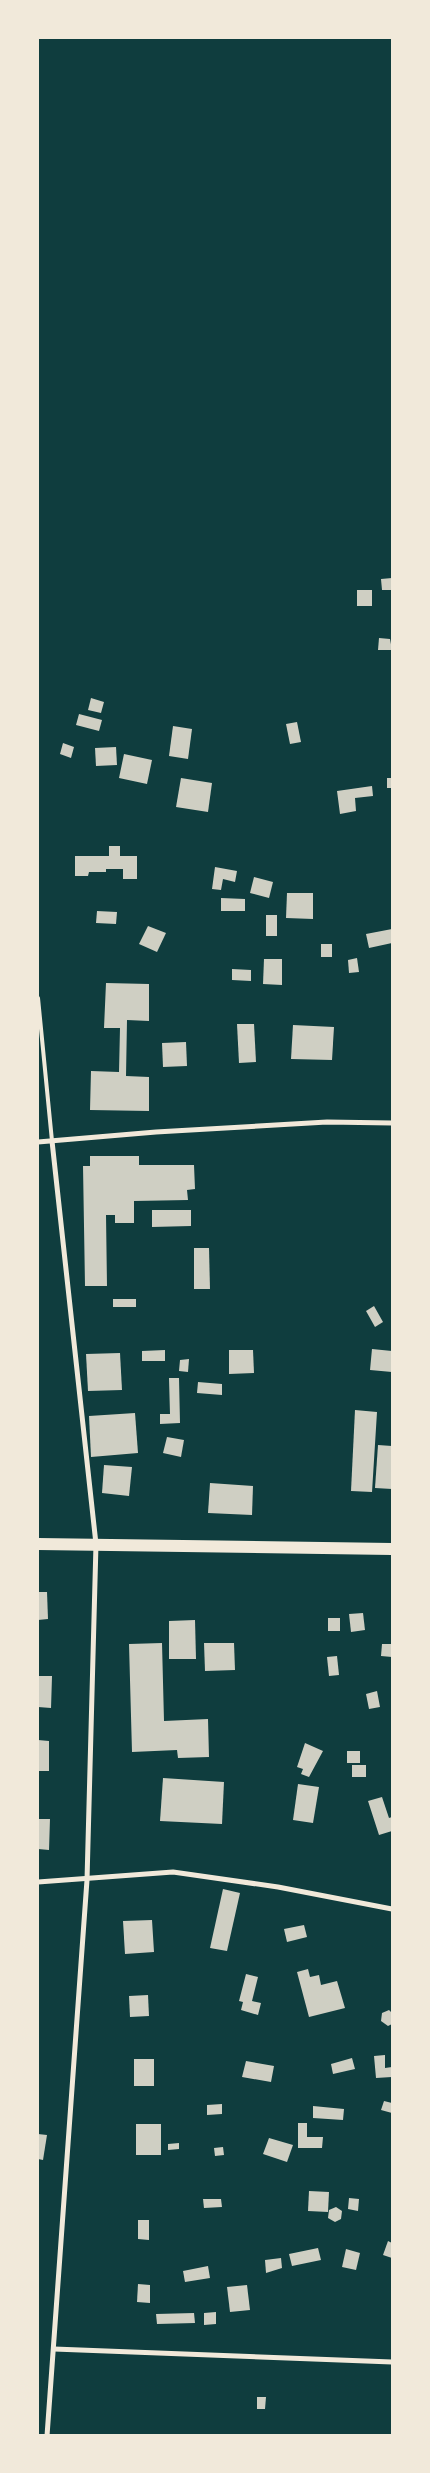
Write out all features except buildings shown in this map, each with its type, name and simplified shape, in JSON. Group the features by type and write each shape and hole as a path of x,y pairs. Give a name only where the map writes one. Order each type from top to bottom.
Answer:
{"main road":[{"path":"38,1544 392,1548"}],"street":[{"path":"38,1142 156,1132 298,1124 392,1122"},
{"path":"47,2436 87,1880 96,1544 52,1141"},
{"path":"38,1882 87,1880 173,1872 278,1887 392,1909"},
{"path":"54,2349 392,2362"}],"lane":[{"path":"38,998 52,1141"}]}
